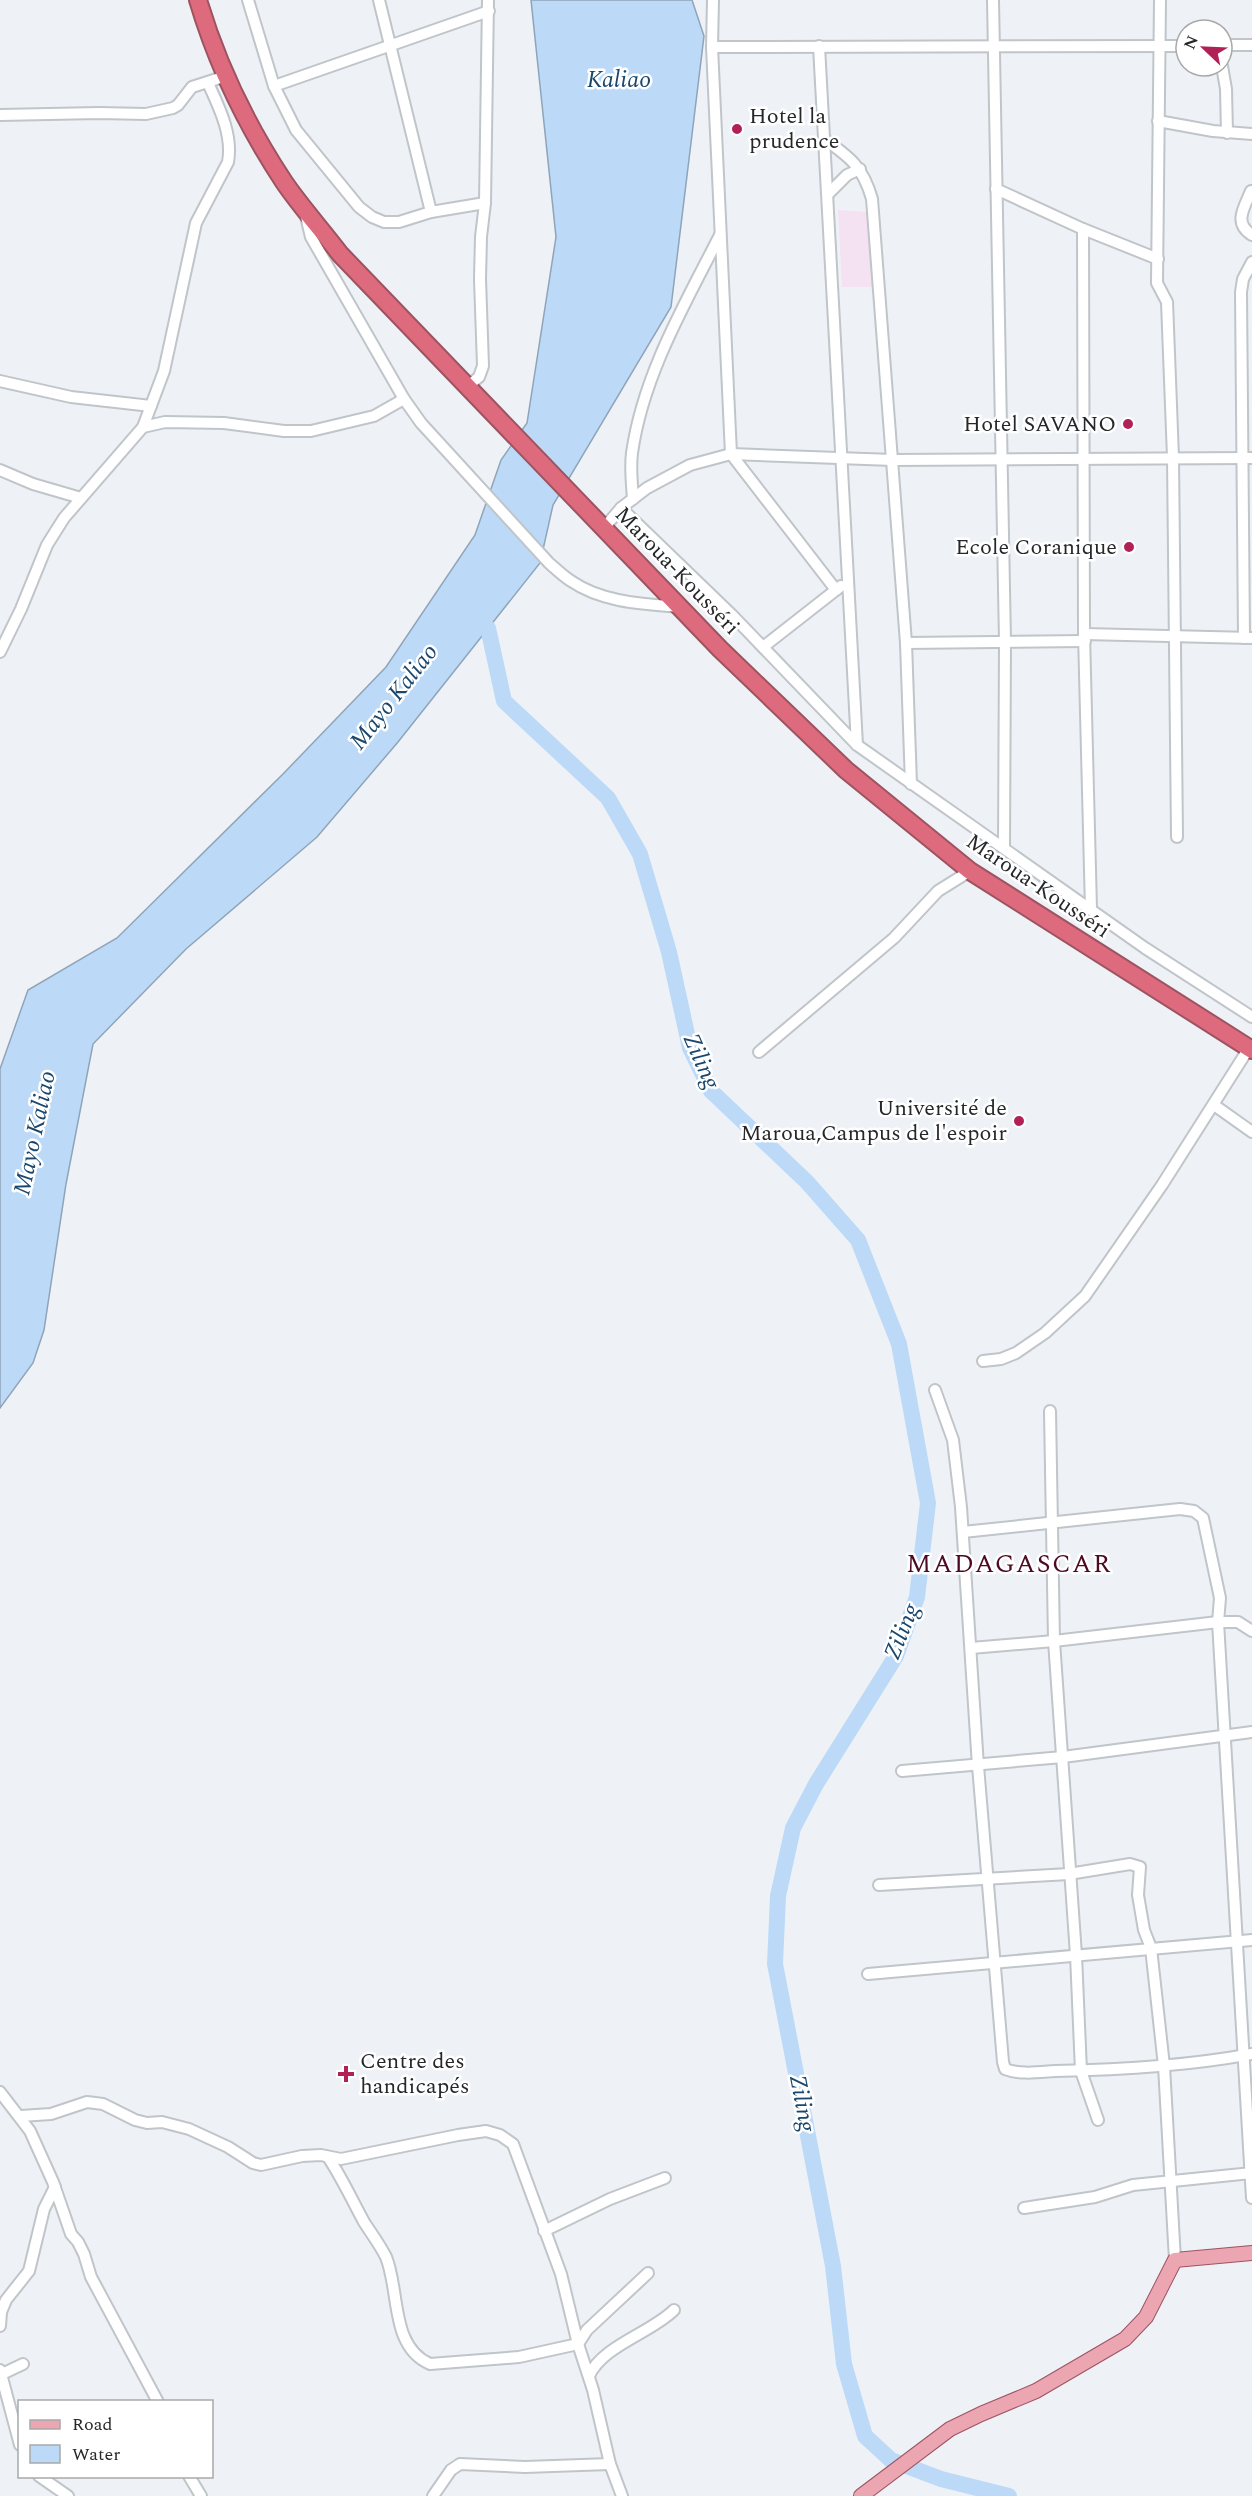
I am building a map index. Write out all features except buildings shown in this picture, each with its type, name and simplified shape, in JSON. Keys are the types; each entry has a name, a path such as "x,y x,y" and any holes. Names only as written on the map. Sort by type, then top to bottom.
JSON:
{"highway":[{"name":"Maroua-Kousséri","path":"198,0 226,76 253,131 285,183 340,254 762,692 846,770 970,871 1250,1049"}],"main road":[{"path":"861,2496 950,2429 1036,2391 1125,2339 1146,2317 1175,2260 1252,2253"}],"street":[{"path":"248,0 274,87 296,130 359,207 372,217 384,222 399,222 431,212 485,203"},
{"path":"379,0 431,212"},
{"path":"713,0 712,47 731,454 836,590"},
{"path":"993,0 992,47 1005,642 1004,847"},
{"path":"1160,0 1157,283 1167,302 1173,457 1177,837"},
{"path":"274,87 488,6 485,203 480,279 483,366 479,377 468,386"},
{"path":"1234,45 1252,45"},
{"path":"819,46 857,745"},
{"path":"712,47 1174,46"},
{"path":"0,115 146,114 173,108 192,87 226,76"},
{"path":"1224,78 1227,133"},
{"path":"0,652 21,609 47,545 64,518 143,427 164,371 196,223 230,154 225,124 208,83"},
{"path":"1158,121 1227,133 1252,134"},
{"path":"824,139 850,157 860,169 872,199 906,643 911,784"},
{"path":"828,194 847,175 860,169"},
{"path":"996,189 1158,260"},
{"path":"1251,191 1241,223 1244,230 1252,235"},
{"path":"305,209 305,219 311,237 404,399 421,423 549,562 572,582 597,594 622,602 682,607"},
{"path":"1083,229 1084,638 1091,909"},
{"path":"633,499 632,454 659,358 721,233"},
{"path":"906,643 1176,636 1248,638 1248,458 1241,292 1243,279 1252,262"},
{"path":"0,381 71,397 150,406"},
{"path":"143,427 165,423 224,423 284,431 311,430 374,416 404,399"},
{"path":"604,528 621,508 647,488 690,465 731,454 893,460 1083,457 1248,458"},
{"path":"0,470 33,484 81,498"},
{"path":"621,508 763,647 857,745 1145,948 1252,1017"},
{"path":"763,647 847,582"},
{"path":"759,1052 894,938 938,891 970,871"},
{"path":"983,1361 1001,1359 1016,1353 1045,1333 1085,1296 1162,1185 1250,1049"},
{"path":"1215,1105 1252,1132"},
{"path":"935,1390 952,1440 963,1532 978,1766 1005,2069 1012,2072 1081,2071 1164,2066 1248,2055"},
{"path":"1050,1411 1054,1641 1076,1955 1081,2071 1098,2120"},
{"path":"963,1532 1180,1509 1194,1511 1203,1518 1220,1598 1218,1622 1224,1734 1248,2055 1252,2198"},
{"path":"971,1648 1218,1622 1238,1622 1252,1629"},
{"path":"902,1771 1063,1757 1252,1732"},
{"path":"879,1885 1069,1874 1117,1868 1130,1864 1140,1867 1138,1894 1144,1930 1150,1948 1164,2066 1175,2260"},
{"path":"868,1974 1252,1940"},
{"path":"0,2092 21,2116 30,2131 55,2187 71,2234 84,2254 96,2287 157,2400"},
{"path":"21,2116 51,2114 87,2102 103,2104 135,2120 147,2123 162,2122 189,2129 228,2147 253,2163 261,2164 302,2156 341,2159 486,2131 500,2135 513,2144 561,2274 610,2464 622,2496"},
{"path":"328,2157 384,2254 390,2269 401,2328 411,2351 420,2360 430,2364 495,2360 578,2344 587,2330 648,2273"},
{"path":"1024,2208 1095,2197 1133,2185 1251,2173"},
{"path":"544,2231 610,2199 665,2178"},
{"path":"0,2326 1,2312 6,2300 29,2271 44,2209 55,2187"},
{"path":"589,2376 593,2367 605,2356 650,2330 674,2310"},
{"path":"0,2375 23,2364"},
{"path":"0,2370 18,2438"},
{"path":"434,2496 451,2470 460,2464 525,2467 610,2464"},
{"path":"42,2478 68,2496"},
{"path":"190,2478 201,2496"}],"shaded area":[{"path":"838,210 867,212 871,222 876,287 842,287"}],"water":[{"name":"Kaliao","path":"531,0 692,0 704,36 671,307 553,505 540,563 398,742 317,837 186,949 93,1044 66,1184 44,1330 33,1363 0,1408 0,1069 28,990 117,938 283,774 386,667 475,535 501,460 527,423 556,237"}],"waterway":[{"name":"Ziling","path":"488,628 504,701 608,798 640,854 669,952 690,1048 711,1091 807,1182 858,1240 899,1344 928,1503 917,1597 896,1656 816,1784 793,1828 778,1896 775,1964 833,2266 844,2364 865,2436 891,2460 941,2479 1009,2496"}],"place":[{"name":"Hotel la prudence","path":"737,129"},
{"name":"Hotel SAVANO","path":"1128,424"},
{"name":"Ecole Coranique","path":"1129,547"},
{"name":"Université de Maroua,Campus de l'espoir","path":"1019,1121"},
{"name":"Centre des handicapés","path":"346,2074"}],"district":[{"name":"MADAGASCAR","path":"1009,1564"}],"water label":[{"name":"Mayo Kaliao","path":"394,697"},
{"name":"Mayo Kaliao","path":"35,1133"}]}
